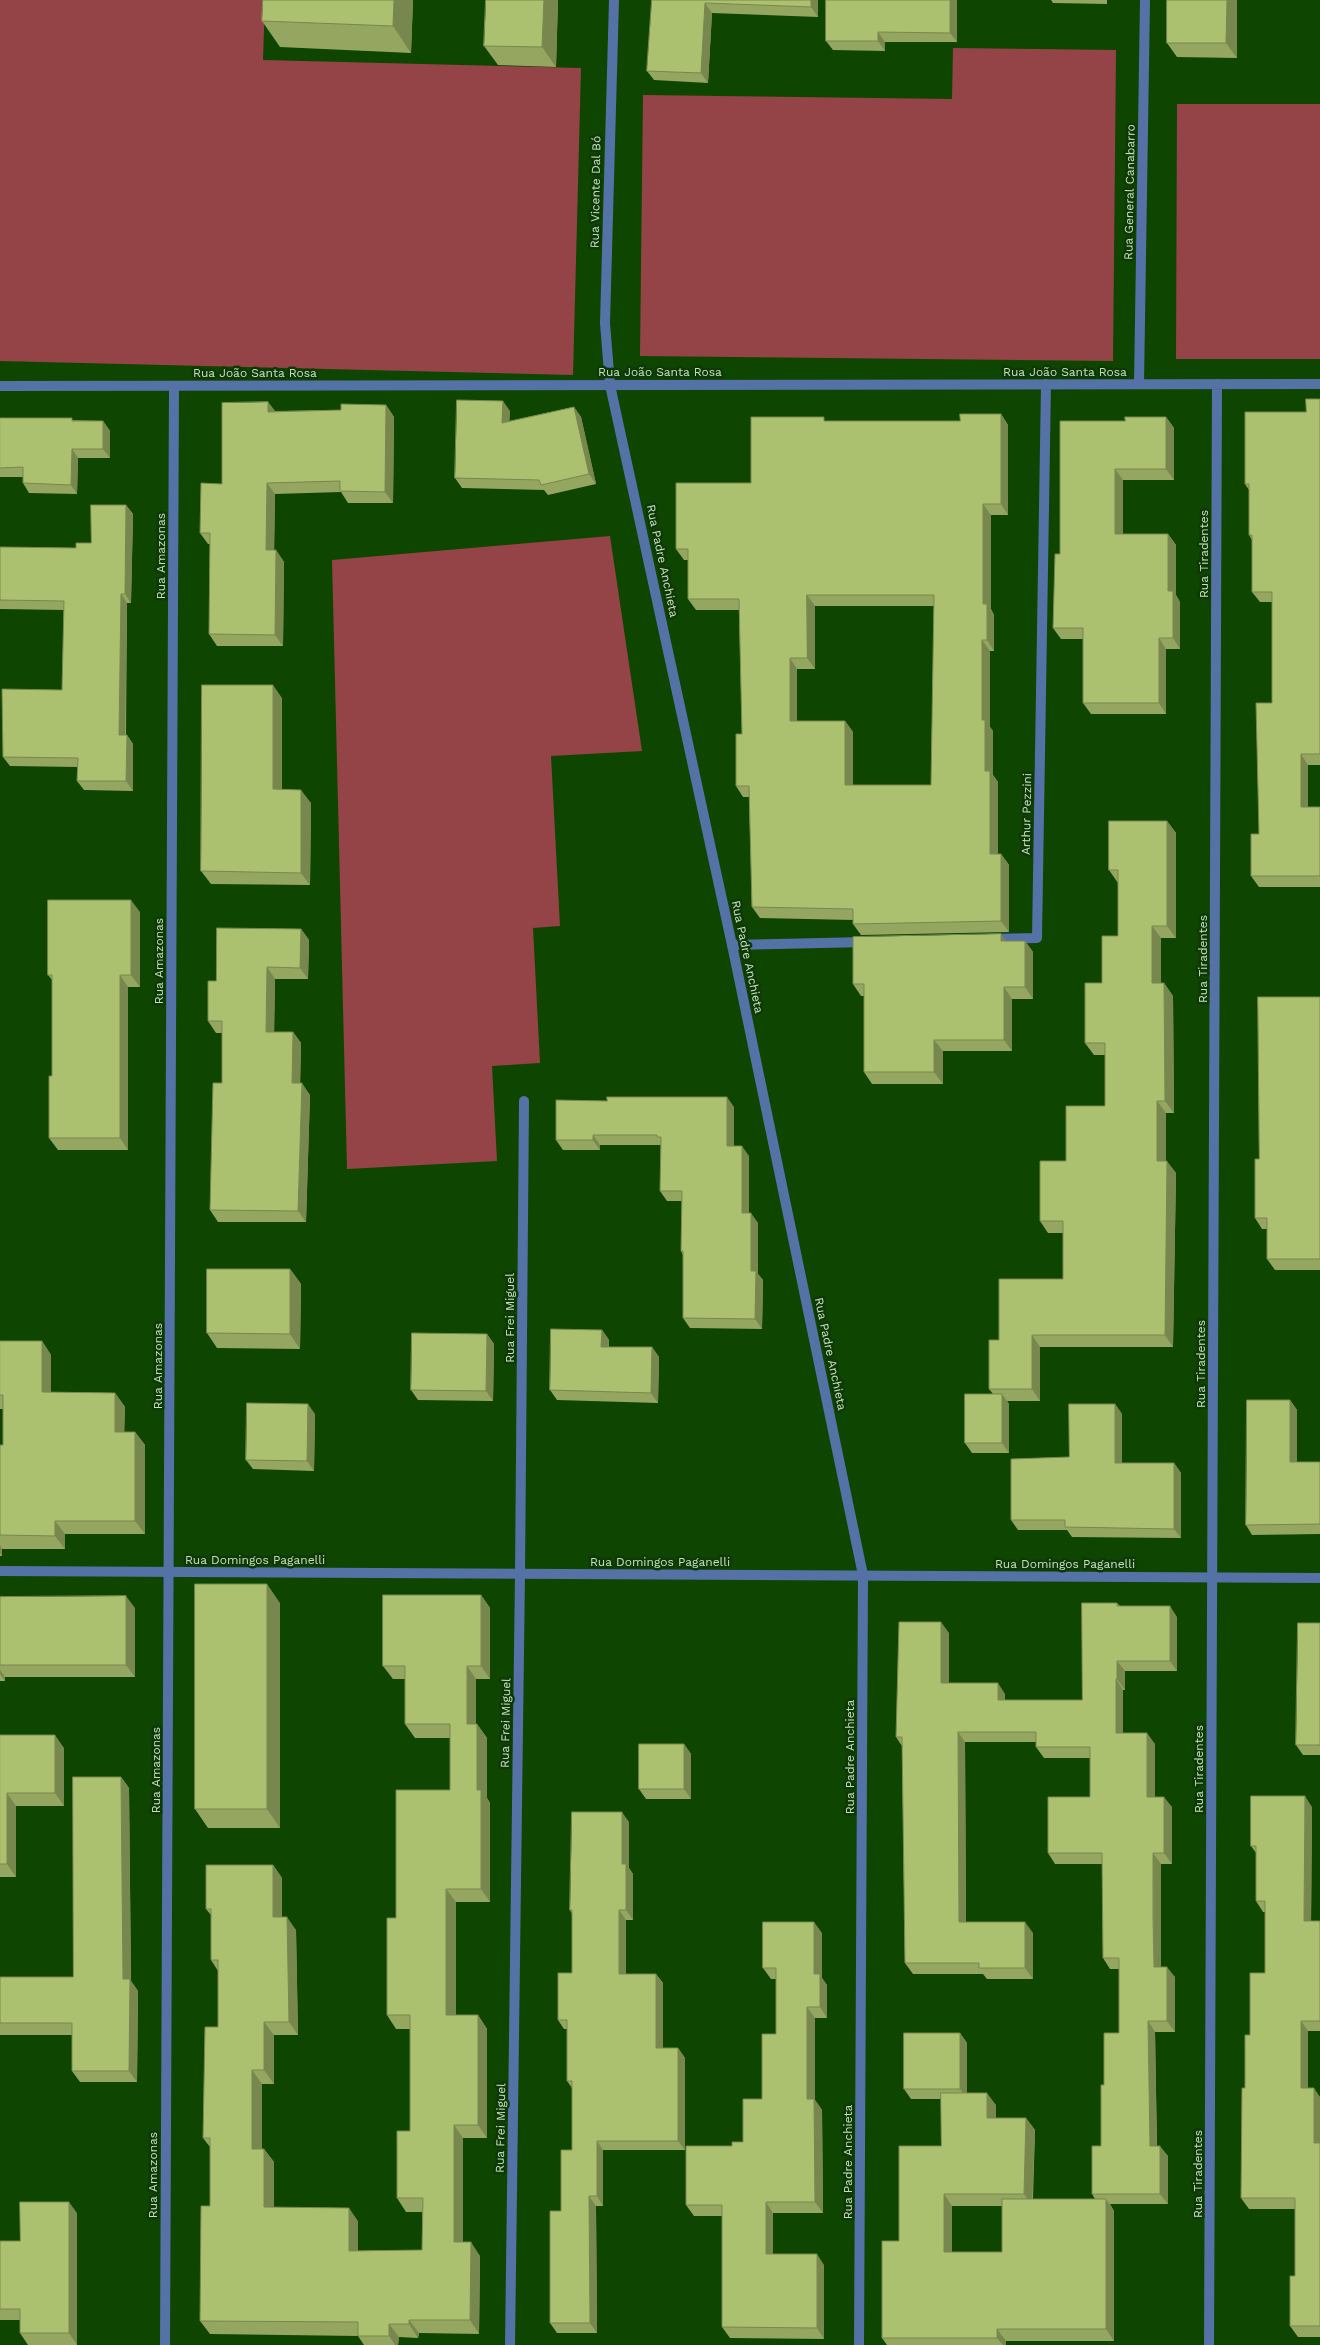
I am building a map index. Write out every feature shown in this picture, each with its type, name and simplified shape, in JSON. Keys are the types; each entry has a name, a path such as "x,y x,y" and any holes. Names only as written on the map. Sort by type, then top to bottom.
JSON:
{"street":[{"name":"Rua Vicente Dal Bó","path":"610,385 605,323 614,0"},
{"name":"Rua General Canabarro","path":"1139,384 1145,0"},
{"name":"Arthur Pezzini","path":"978,939 1037,938 1046,384"},
{"name":"Rua Tiradentes","path":"1209,2345 1217,384"},
{"name":"Rua João Santa Rosa","path":"0,386 1320,384"},
{"name":"Rua Padre Anchieta","path":"610,385 732,945 863,1575 859,2345"},
{"name":"Rua Amazonas","path":"165,2345 174,386"},
{"path":"732,945 880,942"},
{"name":"Rua Frei Miguel","path":"510,2345 524,1101"},
{"name":"Rua Domingos Paganelli","path":"0,1571 1320,1578"}],"shaded area":[{"path":"0,0 265,0 263,60 581,68 573,375 0,361"},
{"path":"953,48 1116,50 1113,361 640,356 643,95 952,99"},
{"path":"1177,104 1320,104 1320,359 1176,359"},
{"path":"610,536 642,751 551,756 560,926 533,928 540,1063 492,1066 497,1161 347,1169 332,560"}],"building":[{"path":"263,0 394,0 393,26 262,21"},
{"path":"486,0 544,0 542,47 484,46"},
{"path":"652,0 811,0 811,7 705,3 701,73 647,71"},
{"path":"826,0 950,0 950,33 878,32 878,41 826,41"},
{"path":"1167,0 1227,0 1226,43 1167,43"},
{"path":"1306,399 1320,399 1320,754 1301,754 1301,807 1320,807 1320,876 1251,876 1251,834 1259,834 1256,703 1272,703 1272,592 1252,592 1252,535 1249,535 1249,484 1245,484 1245,412 1306,412"},
{"path":"457,400 503,401 502,423 574,407 589,474 541,485 539,480 455,478"},
{"path":"268,402 268,412 341,410 341,404 386,405 385,492 340,491 340,481 267,483 266,550 276,550 275,635 209,634 210,533 200,533 201,483 222,484 222,403"},
{"path":"960,414 1001,414 1001,504 983,504 983,604 987,604 987,640 982,640 982,720 985,720 985,771 990,771 990,854 1001,854 1001,921 853,924 853,909 752,907 749,786 736,786 736,734 742,734 739,599 688,599 688,549 676,549 676,483 751,483 751,417 824,417 824,421 960,421","holes":["807,595 934,595 931,785 845,785 845,721 790,721 790,658 807,658"]},
{"path":"1125,417 1166,417 1166,469 1115,469 1115,534 1168,534 1168,591 1173,591 1173,638 1159,638 1159,703 1083,703 1083,628 1053,628 1055,554 1060,554 1060,421 1125,421"},
{"path":"0,418 72,418 72,421 103,421 103,449 72,449 71,485 23,483 23,467 0,468"},
{"path":"91,505 126,505 125,594 121,594 119,735 127,735 126,781 77,781 78,758 3,757 2,689 62,690 64,601 0,600 0,547 76,548 76,543 91,543"},
{"path":"202,685 273,685 273,789 301,790 301,873 201,871"},
{"path":"1109,821 1167,821 1167,926 1152,926 1152,983 1164,983 1165,1101 1157,1101 1157,1161 1167,1161 1165,1335 1032,1335 1032,1389 989,1389 989,1340 999,1340 999,1279 1063,1279 1063,1221 1040,1221 1040,1161 1066,1161 1066,1106 1105,1106 1105,1043 1085,1043 1085,983 1102,983 1102,936 1118,936 1118,870 1109,870"},
{"path":"48,900 131,900 131,975 120,975 120,1138 49,1138 49,1076 52,1076 52,975 48,975"},
{"path":"217,928 301,929 300,968 267,967 266,1032 293,1032 292,1083 302,1083 298,1211 210,1210 213,1083 222,1083 222,1021 208,1021 208,981 216,981"},
{"path":"1001,934 1001,941 1025,941 1025,987 1004,987 1004,1040 934,1040 934,1072 864,1072 864,984 853,984 853,937"},
{"path":"1258,997 1320,997 1320,1259 1267,1259 1267,1218 1255,1218 1255,1159 1259,1159"},
{"path":"607,1097 727,1097 727,1146 742,1146 742,1213 751,1213 751,1271 756,1271 755,1319 683,1318 682,1191 660,1191 661,1137 657,1137 657,1135 593,1135 593,1140 556,1140 556,1100 607,1101"},
{"path":"207,1269 290,1269 290,1334 207,1333"},
{"path":"551,1329 602,1330 601,1347 652,1347 651,1393 550,1390"},
{"path":"412,1333 487,1334 486,1391 411,1390"},
{"path":"0,1341 42,1341 42,1392 115,1393 115,1432 135,1432 135,1521 55,1521 55,1536 0,1535 0,1445 3,1445 3,1395 0,1395"},
{"path":"965,1394 1002,1394 1002,1443 965,1443"},
{"path":"1247,1400 1290,1400 1290,1462 1320,1462 1320,1524 1246,1525"},
{"path":"247,1403 308,1404 307,1461 246,1460"},
{"path":"1069,1404 1115,1404 1115,1463 1174,1463 1174,1529 1065,1527 1065,1520 1011,1520 1011,1459 1069,1457"},
{"path":"195,1584 267,1584 267,1809 195,1809"},
{"path":"383,1595 481,1595 481,1666 467,1666 467,1724 477,1724 477,1790 481,1790 481,1889 446,1889 446,2015 478,2015 478,2125 454,2125 454,2242 471,2242 470,2320 409,2320 409,2324 389,2324 389,2336 358,2336 358,2322 200,2321 201,2206 210,2206 210,2138 203,2138 205,2027 218,2027 218,1960 211,1960 211,1909 206,1909 206,1865 273,1865 273,1917 287,1917 289,2022 264,2022 264,2070 252,2070 252,2149 264,2149 264,2207 349,2208 349,2251 422,2250 423,2198 397,2198 397,2131 410,2131 410,2015 387,2015 387,1918 396,1918 396,1790 450,1790 450,1724 405,1724 405,1666 383,1666"},
{"path":"126,1596 126,1665 0,1665 0,1597"},
{"path":"1082,1603 1117,1603 1117,1606 1170,1606 1170,1661 1117,1661 1116,1679 1116,1733 1147,1733 1147,1797 1164,1797 1164,1853 1153,1853 1153,1917 1154,1967 1167,1967 1167,2021 1148,2021 1150,2146 1160,2146 1160,2194 1092,2194 1092,2146 1101,2146 1101,2085 1104,2085 1104,2033 1119,2033 1119,1958 1103,1958 1102,1853 1048,1853 1048,1797 1090,1797 1090,1747 1036,1747 1036,1732 958,1732 959,1922 1025,1922 1025,1968 979,1968 979,1963 905,1963 902,1737 896,1737 899,1622 941,1622 941,1683 998,1683 998,1700 1082,1700"},
{"path":"1298,1623 1320,1623 1320,1745 1296,1745"},
{"path":"0,1735 55,1735 55,1793 7,1793 7,1864 0,1864"},
{"path":"639,1744 684,1744 684,1789 639,1789"},
{"path":"73,1777 121,1777 123,1979 130,1979 129,2071 72,2071 72,2023 0,2023 0,1977 73,1977"},
{"path":"1251,1796 1305,1796 1304,1921 1320,1921 1320,2021 1301,2021 1301,2088 1314,2088 1314,2143 1320,2143 1320,2326 1290,2326 1290,2276 1295,2276 1295,2198 1241,2198 1242,2088 1245,2088 1245,2035 1250,2035 1250,1973 1265,1973 1265,1901 1256,1901 1256,1846 1251,1846"},
{"path":"572,1812 622,1812 622,1864 626,1864 626,1910 619,1910 619,1974 656,1974 656,2048 678,2048 678,2141 597,2141 597,2196 589,2196 590,2323 550,2323 550,2211 561,2211 561,2150 572,2150 572,2081 567,2081 567,2020 558,2020 558,1973 572,1973 572,1910 570,1910"},
{"path":"763,1922 814,1922 814,1974 820,1974 820,2007 807,2007 807,2099 814,2099 815,2202 766,2202 766,2254 817,2254 817,2328 722,2327 722,2205 686,2205 686,2146 732,2146 732,2142 743,2142 743,2099 762,2099 762,2034 776,2034 776,1968 763,1968"},
{"path":"904,2033 960,2033 960,2089 904,2089"},
{"path":"941,2093 987,2093 987,2118 1026,2118 1024,2194 944,2194 944,2252 1002,2252 1002,2199 1106,2199 1106,2329 997,2329 997,2338 882,2338 882,2241 899,2241 899,2146 941,2146"},
{"path":"20,2202 69,2202 69,2333 20,2333 20,2309 0,2309 0,2241 20,2241"}]}
